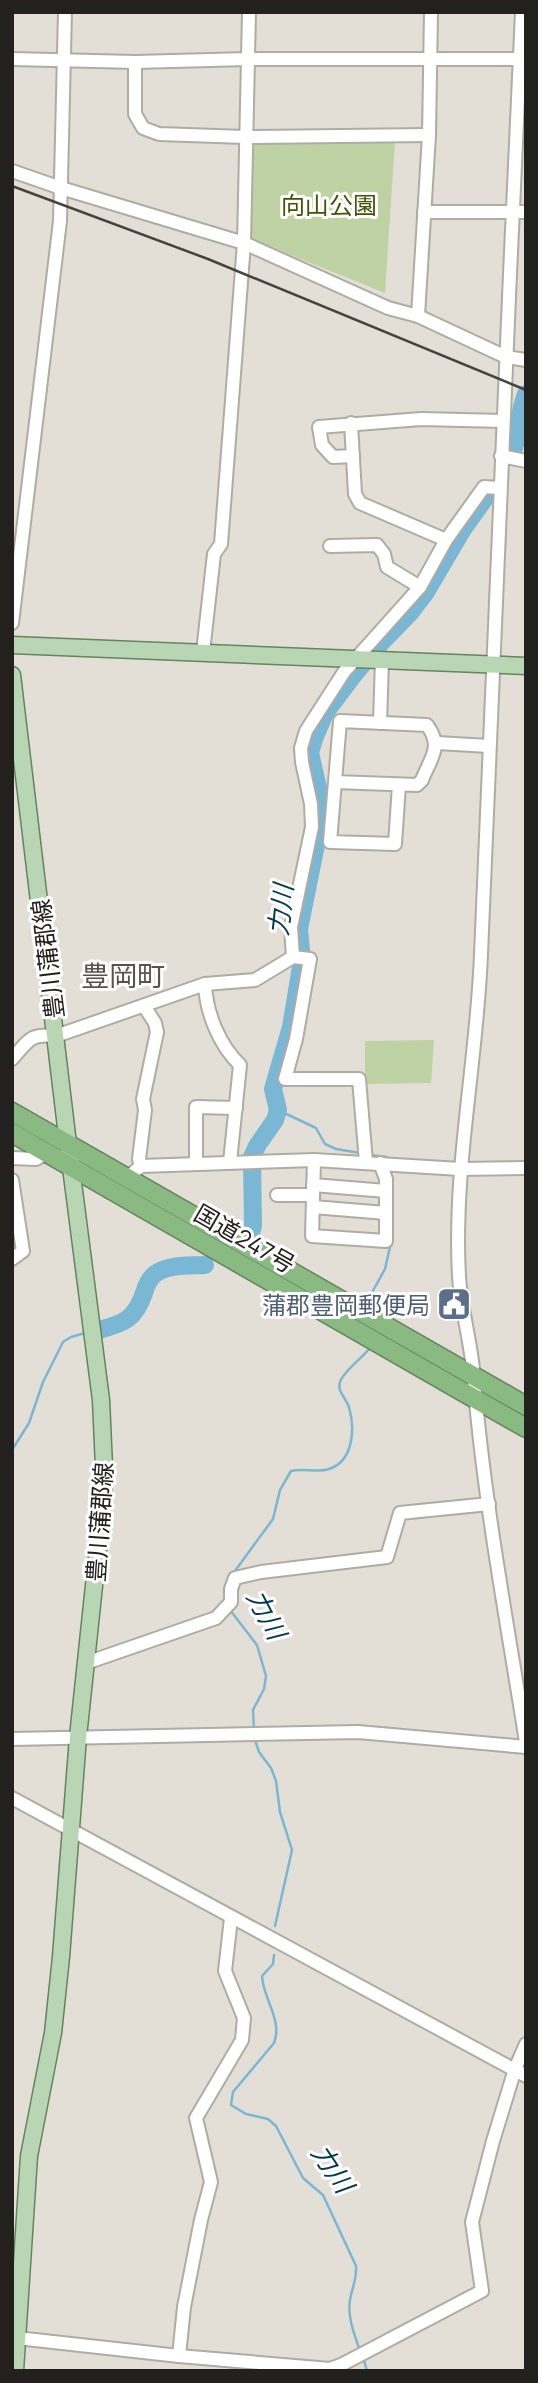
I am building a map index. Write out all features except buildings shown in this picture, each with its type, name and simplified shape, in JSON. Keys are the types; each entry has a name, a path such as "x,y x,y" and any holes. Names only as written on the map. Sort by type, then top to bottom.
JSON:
{"highway":[{"name":"国道247号","path":"12,1112 68,1144 134,1171 526,1406"},
{"name":"国道247号","path":"12,1133 526,1428"}],"main road":[{"path":"12,645 526,666"},
{"name":"豊川蒲郡線","path":"12,674 101,1401 104,1467 53,2033 29,2156 15,2371"}],"street":[{"path":"12,623 60,221 65,12"},
{"path":"203,652 214,554 221,544 244,243 249,12"},
{"path":"418,316 429,135 431,12"},
{"path":"12,1739 358,1732 526,1745 489,1504 459,1278 460,1169 480,969 502,421 519,212 522,12"},
{"path":"12,59 135,62 248,59 523,59"},
{"path":"135,62 135,114 143,128 159,134 245,137 429,135"},
{"path":"12,171 244,243 388,308 418,316 506,357 526,360"},
{"path":"424,212 519,212"},
{"path":"353,456 333,457 322,445 319,427 421,419 502,421"},
{"path":"351,423 355,494 360,503 446,540"},
{"path":"501,456 526,461"},
{"path":"299,958 291,927 312,827 311,804 302,762 306,731 316,713 368,659 484,487 499,488"},
{"path":"330,546 377,545 384,554 387,567 419,587"},
{"path":"368,659 380,723"},
{"path":"335,782 417,785 422,780 437,743 427,724 340,721 330,842 395,844 399,785"},
{"path":"437,743 489,746"},
{"path":"12,1059 28,1041 39,1034 56,1036 205,984 255,980 299,958 310,959 296,1039 285,1079 359,1079 376,1160 386,1179 386,1241 313,1236 314,1160"},
{"path":"205,984 205,1000 210,1007 211,1022 240,1065 230,1162"},
{"path":"144,1006 155,1023 157,1032 143,1099 145,1110 139,1159 134,1171 196,1163 314,1160 376,1160 460,1169 526,1168"},
{"path":"196,1163 196,1107 236,1108"},
{"path":"12,1158 36,1159 47,1153"},
{"path":"12,1180 23,1251 12,1259"},
{"path":"277,1195 313,1196 386,1191"},
{"path":"313,1196 386,1213"},
{"path":"86,1663 216,1618 227,1606 235,1578 261,1572 387,1557 400,1513 489,1504"},
{"path":"12,1798 520,2072"},
{"path":"179,2356 184,2307 211,2182 196,2118 242,2040 244,2018 225,1971 231,1918"},
{"path":"17,2338 330,2369 482,2291 472,2222 493,2141 520,2072 526,2044"}],"green space":[{"name":"向山公園","path":"395,141 385,293 251,239 252,144"},
{"path":"434,1040 431,1083 365,1084 365,1041"}],"waterway":[{"name":"力川","path":"514,448 526,394"},
{"name":"力川","path":"250,1237 253,1226 252,1157 275,1120 278,1110 273,1089 291,1027 302,961 299,929 320,825 319,792 310,753 314,739 325,713 352,677 426,592 463,529 486,497"},
{"name":"力川","path":"278,1110 316,1128 325,1144 336,1149 360,1153"},
{"name":"力川","path":"370,1155 387,1157 388,1162"},
{"name":"力川","path":"368,1303 385,1269 392,1238"},
{"path":"99,1330 128,1319 137,1309 148,1282 155,1274 173,1267 205,1265"},
{"path":"12,1450 29,1423 43,1382 63,1342 85,1333"},
{"name":"力川","path":"232,1575 273,1519 280,1490 291,1471 329,1469 344,1459 351,1443 352,1424 340,1382 344,1374 369,1349"},
{"name":"力川","path":"230,1610 257,1645 266,1676 264,1689 253,1710 254,1730"},
{"name":"力川","path":"255,1740 276,1781 280,1812 292,1850 275,1926"},
{"name":"力川","path":"274,1955 273,1964 262,1976 276,2026 274,2043 233,2092 231,2105 246,2114 268,2119 276,2126 303,2178 323,2195 356,2266 350,2313 360,2351"},
{"name":"力川","path":"363,2357 367,2371"}],"railway":[{"path":"12,186 208,259 526,390"}],"place":[{"name":"蒲郡豊岡郵便局","path":"454,1304"}],"district":[{"name":"豊岡町","path":"123,975"}]}
